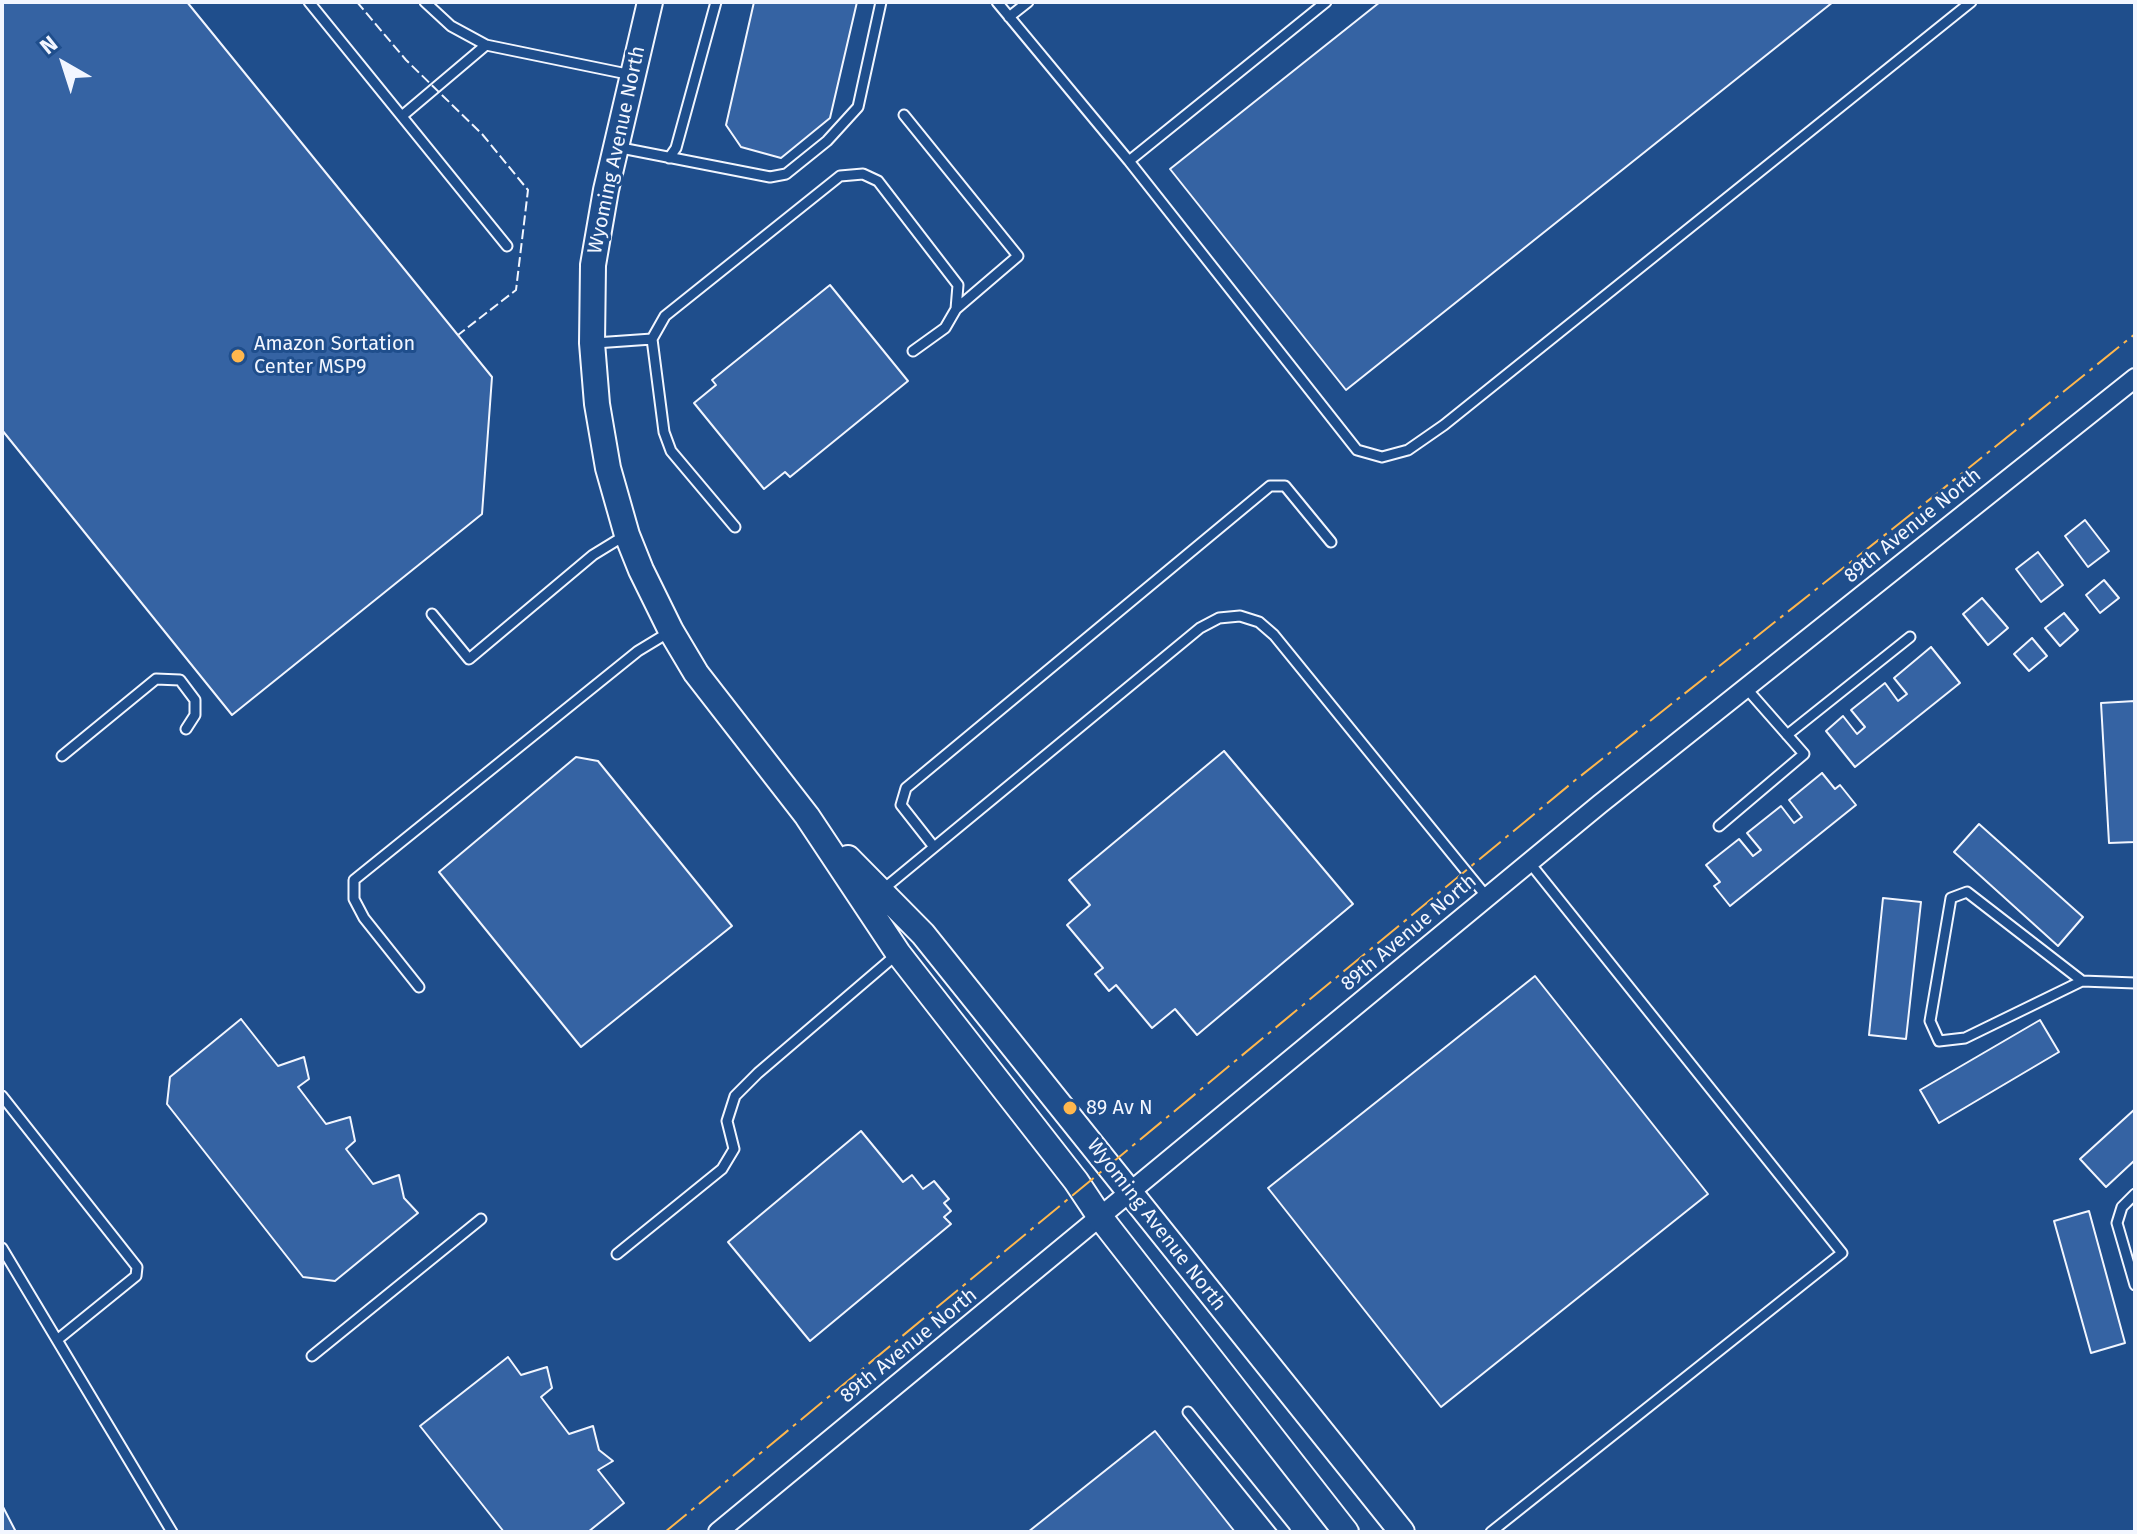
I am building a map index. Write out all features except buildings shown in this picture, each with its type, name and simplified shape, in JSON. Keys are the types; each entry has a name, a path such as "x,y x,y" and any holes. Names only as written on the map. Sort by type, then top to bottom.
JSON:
{"street":[{"name":"Wyoming Avenue North","path":"650,2 606,190 593,265 592,343 597,404 608,468 627,535 641,570 696,673 807,816 898,953 1346,1532"},
{"name":"89th Avenue North","path":"718,1532 1529,862 2135,378"},
{"name":"Wyoming Avenue North","path":"807,816 923,934 1402,1532"}],"lane":[{"path":"309,2 507,246"},
{"path":"425,2 451,26 486,45 632,75"},
{"path":"669,158 676,148 716,2"},
{"path":"616,147 770,177 786,174 827,141 858,107 881,2"},
{"path":"997,2 1129,161 1357,450 1382,457 1408,450 1444,425 1971,2"},
{"path":"1009,17 1028,2"},
{"path":"1129,161 1326,2"},
{"path":"402,116 486,45"},
{"path":"904,115 1018,256 956,309 945,328 913,351"},
{"path":"735,527 671,451 664,432 652,339 665,316 840,176 863,174 878,181 958,285 956,309"},
{"path":"592,343 652,339"},
{"path":"934,847 901,805 906,788 1270,486 1285,486 1331,542"},
{"path":"432,614 469,659 593,555 627,535"},
{"path":"881,891 1200,628 1219,618 1240,616 1259,622 1274,635 1487,897"},
{"path":"419,987 364,918 354,899 354,880 638,651 671,631"},
{"path":"1787,735 1910,637"},
{"path":"62,756 156,679 180,680 195,700 195,715 186,729"},
{"path":"1719,826 1804,754 1746,688"},
{"path":"1491,1532 1842,1253 1529,862"},
{"path":"2082,981 1967,892 1951,898 1930,1021 1939,1041 1965,1038 2082,981 2135,983"},
{"path":"617,1254 722,1169 734,1149 727,1121 735,1096 898,953"},
{"path":"2,1096 137,1267 136,1276 57,1340"},
{"path":"2135,1194 2122,1207 2117,1223 2135,1285"},
{"path":"312,1356 481,1219"},
{"path":"2,1248 172,1532"},
{"path":"1188,1412 1285,1532"}],"fence":[{"path":"357,2 406,60 482,134 528,190 516,290 458,335"}],"power":[{"path":"665,1532 1573,782 2135,334"}],"place":[{"name":"Amazon Sortation Center MSP9","path":"238,356"},
{"name":"89 Av N","path":"1070,1108"}]}
